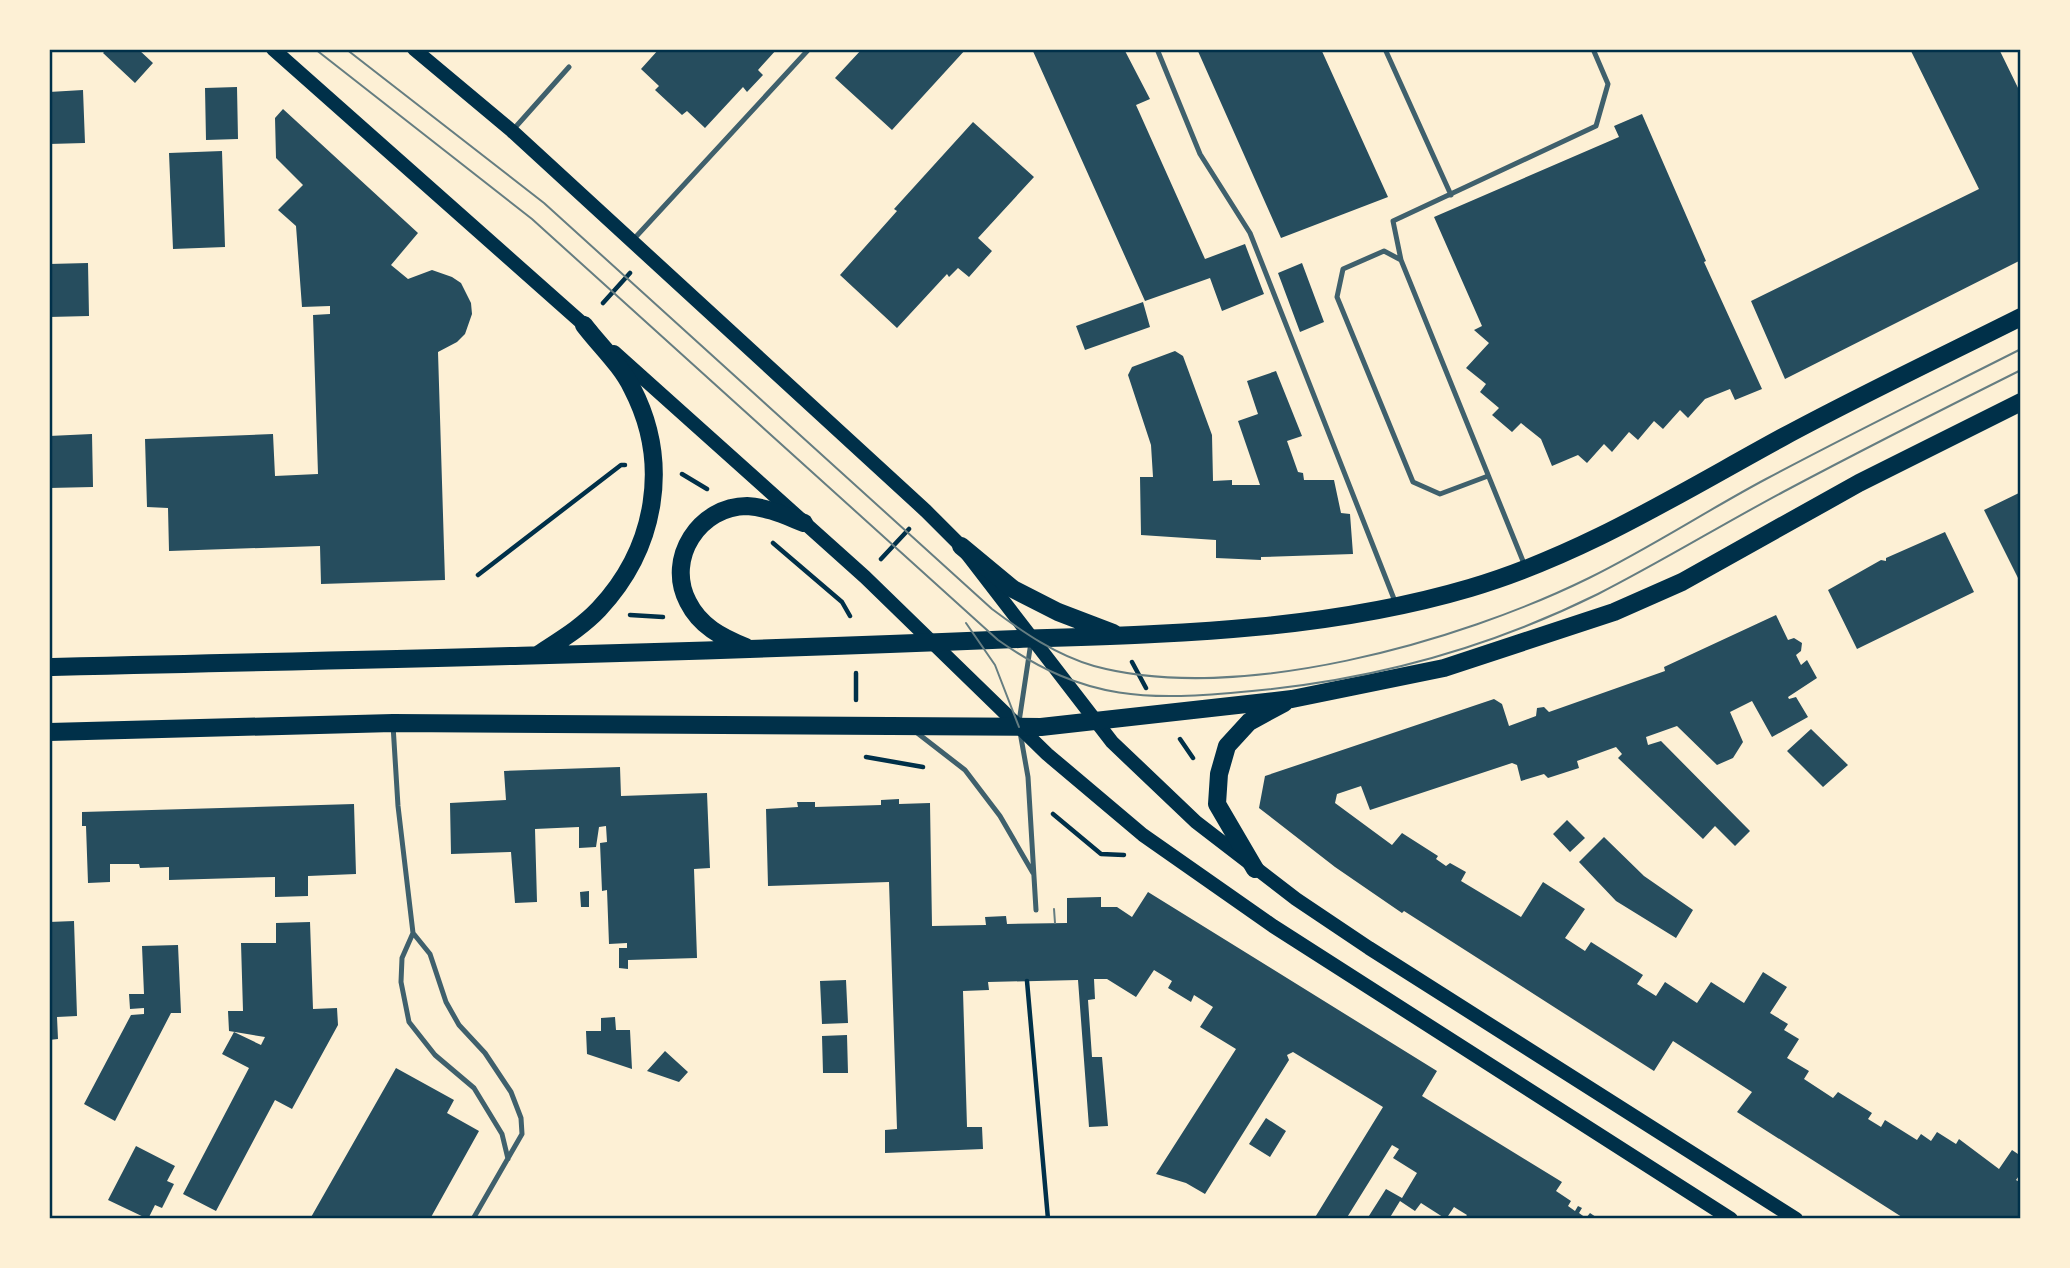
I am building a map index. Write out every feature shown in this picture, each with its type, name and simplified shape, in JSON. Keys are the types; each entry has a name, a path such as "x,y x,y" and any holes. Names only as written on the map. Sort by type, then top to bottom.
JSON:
{"main road":[{"path":"273,49 804,523 936,643 1019,727 1110,808 1186,867 1731,1219"},
{"path":"414,49 512,131 961,546 1013,589 1059,612 1120,636"},
{"path":"49,667 936,643 1120,636 1318,622 1397,607 1527,569 1608,534 1786,435 2021,317"},
{"path":"539,654 579,627 620,584 642,545 651,512 656,468 649,426 631,385 584,325"},
{"path":"49,732 393,723 1019,727 1094,722 1292,699 1444,668 1614,612 1682,582 1858,483 2021,401"},
{"path":"752,649 719,636 700,620 686,600 681,576 684,553 694,532 712,514 732,508 749,506 777,512 804,523"},
{"path":"961,546 1094,722 1174,802 1255,869 1369,948 1796,1219"},
{"path":"1255,869 1217,804 1219,774 1227,746 1249,722 1292,699"}],"lane":[{"path":"632,241 809,49"},
{"path":"1157,49 1200,155 1251,233 1397,607"},
{"path":"1385,49 1451,195"},
{"path":"1527,569 1402,260 1393,221 1596,126 1608,84 1593,49"},
{"path":"512,131 569,67"},
{"path":"1402,260 1384,251 1343,269 1336,297 1413,482 1440,494 1488,476"},
{"path":"1032,639 1019,727 1027,766 1036,909"},
{"path":"393,723 398,806 414,933 430,954 446,1002 459,1025 485,1053 511,1092 521,1118 522,1134 473,1219"},
{"path":"911,728 965,770 1000,816 1034,875"},
{"path":"414,933 402,958 401,982 409,1022 435,1055 474,1088 502,1135 508,1159"}],"path":[{"path":"584,325 647,255"},
{"path":"478,575 621,465 656,468"},
{"path":"842,602 852,621"},
{"path":"1027,981 1048,1219"}],"building":[{"path":"107,49 138,49 153,63 135,83 103,53"},
{"path":"659,49 777,49 758,70 763,75 747,92 743,87 705,128 687,111 682,115 655,90 659,86 641,69"},
{"path":"862,49 966,49 892,130 835,78"},
{"path":"1032,49 1124,49 1150,99 1136,105 1205,259 1245,244 1264,294 1222,311 1210,278 1145,301"},
{"path":"1197,49 1321,49 1388,197 1281,238"},
{"path":"1910,49 1999,49 2021,94 2021,260 1785,379 1751,301 1979,189"},
{"path":"237,87 238,139 206,140 205,88"},
{"path":"83,90 85,143 49,144 49,92"},
{"path":"283,109 418,233 391,265 408,279 432,270 452,277 461,283 471,303 472,314 465,334 457,342 438,352 445,580 321,584 320,546 169,551 168,508 147,507 145,439 273,434 275,476 318,474 313,315 330,314 330,306 302,307 296,226 278,210 303,185 276,158 275,118"},
{"path":"1642,114 1706,261 1704,262 1762,389 1735,400 1730,389 1705,399 1688,418 1680,410 1663,429 1654,421 1638,440 1629,432 1612,452 1604,444 1587,463 1578,455 1552,466 1541,439 1521,423 1512,432 1492,415 1499,408 1480,392 1486,384 1466,368 1489,343 1474,330 1482,326 1434,217 1619,137 1614,126"},
{"path":"973,122 1034,177 978,238 992,251 969,277 958,268 949,277 947,274 897,328 840,275 897,211 894,209"},
{"path":"222,151 225,247 173,249 169,153"},
{"path":"88,263 89,316 49,317 49,264"},
{"path":"1302,263 1324,322 1300,332 1278,273"},
{"path":"1143,302 1150,327 1085,350 1076,326"},
{"path":"1175,351 1183,356 1212,435 1213,481 1232,480 1232,485 1260,485 1238,421 1258,414 1247,381 1276,371 1302,436 1287,441 1298,472 1303,473 1304,480 1334,480 1341,513 1350,514 1353,554 1261,557 1261,560 1216,558 1216,540 1141,535 1140,477 1153,477 1151,445 1128,375 1132,367"},
{"path":"92,434 93,487 49,488 49,436"},
{"path":"2021,492 2021,584 1984,510"},
{"path":"1945,532 1974,592 1857,649 1828,590 1881,560 1886,561 1886,558"},
{"path":"1776,615 1788,640 1794,638 1802,643 1801,651 1796,655 1801,665 1807,660 1817,678 1788,697 1796,697 1808,717 1772,737 1752,701 1730,712 1743,742 1733,758 1717,765 1677,726 1646,737 1648,745 1661,741 1750,831 1735,846 1715,826 1703,839 1618,758 1622,754 1616,747 1577,761 1579,768 1548,778 1544,774 1521,781 1517,765 1512,763 1370,810 1361,786 1337,794 1335,803 1392,845 1402,833 1438,856 1436,859 1446,866 1450,863 1466,872 1461,881 1521,917 1543,882 1585,909 1565,938 1585,951 1591,942 1643,975 1637,984 1656,996 1665,982 1697,1003 1711,982 1744,1003 1763,972 1787,987 1770,1013 1788,1024 1784,1030 1799,1039 1787,1058 1809,1071 1804,1079 1833,1098 1838,1092 1872,1113 1868,1119 1881,1127 1885,1120 1917,1140 1921,1134 1931,1141 1937,1132 1956,1144 1959,1139 1999,1169 2012,1150 2021,1156 2021,1173 2016,1180 2021,1183 2021,1219 1905,1219 1737,1112 1752,1092 1673,1041 1654,1071 1404,911 1402,913 1335,867 1259,808 1265,776 1494,699 1502,704 1509,726 1536,716 1537,708 1544,707 1549,712 1665,671 1664,667"},
{"path":"1811,729 1848,765 1823,787 1787,751"},
{"path":"620,767 621,796 707,793 710,868 694,869 697,958 628,960 628,969 619,968 619,948 627,948 627,943 609,944 607,890 602,891 600,843 607,842 606,826 599,827 596,847 579,848 579,827 535,829 537,902 515,903 511,852 451,854 450,803 506,800 504,771"},
{"path":"899,799 899,804 930,803 932,926 986,925 985,917 1006,916 1007,924 1067,923 1067,898 1101,897 1101,907 1117,907 1132,917 1148,892 1437,1071 1422,1096 1562,1182 1556,1191 1571,1201 1568,1206 1575,1211 1578,1206 1582,1208 1579,1213 1586,1218 1590,1213 1599,1219 1464,1219 1467,1215 1454,1207 1446,1219 1421,1203 1415,1211 1400,1201 1389,1219 1367,1219 1386,1189 1402,1198 1417,1173 1393,1158 1399,1149 1392,1145 1346,1219 1314,1219 1383,1107 1293,1052 1287,1055 1289,1060 1205,1194 1186,1183 1156,1174 1236,1049 1200,1027 1213,1007 1194,995 1191,1002 1168,988 1172,981 1154,970 1136,997 1107,979 1094,979 1095,999 1088,1000 1092,1057 1102,1057 1108,1126 1089,1127 1078,980 988,982 989,990 963,991 967,1127 982,1127 983,1149 885,1153 885,1130 897,1129 889,882 768,886 766,809 798,807 797,802 815,802 815,807 881,805 881,800"},
{"path":"354,804 356,874 308,876 308,896 275,897 275,877 169,880 169,867 140,868 139,864 110,864 110,882 88,883 86,826 82,826 82,812"},
{"path":"1567,820 1585,838 1570,852 1553,834"},
{"path":"1604,837 1644,876 1693,910 1676,938 1616,901 1579,862"},
{"path":"589,891 589,907 581,907 580,892"},
{"path":"74,921 77,1016 57,1017 58,1039 49,1040 49,922"},
{"path":"310,922 313,1009 337,1008 338,1025 292,1109 275,1100 216,1211 183,1194 249,1068 222,1054 234,1032 261,1045 265,1037 229,1031 228,1011 243,1011 241,943 276,943 276,923"},
{"path":"178,945 181,1013 171,1013 115,1121 84,1104 131,1015 144,1014 144,1008 130,1009 129,994 144,994 142,946"},
{"path":"846,980 848,1023 822,1024 820,981"},
{"path":"615,1017 616,1030 630,1030 632,1069 587,1054 586,1031 601,1031 601,1018"},
{"path":"847,1035 848,1073 823,1073 822,1036"},
{"path":"665,1051 688,1072 679,1082 647,1071"},
{"path":"396,1068 454,1100 447,1113 479,1131 430,1219 310,1219"},
{"path":"1266,1118 1286,1131 1270,1157 1249,1144"},
{"path":"136,1146 175,1166 167,1181 174,1184 162,1208 155,1205 148,1219 108,1200"}],"tram line":[{"path":"315,49 532,219 998,640 1060,676 1119,692 1181,696 1297,686 1385,670 1472,646 1598,594 1783,492 2021,370"},
{"path":"346,49 544,203 992,609 1041,642 1094,666 1151,676 1214,678 1280,672 1347,661 1477,624 1589,578 1766,479 2021,349"},
{"path":"966,623 995,665 1019,727"},
{"path":"1054,909 1055,923"}]}
